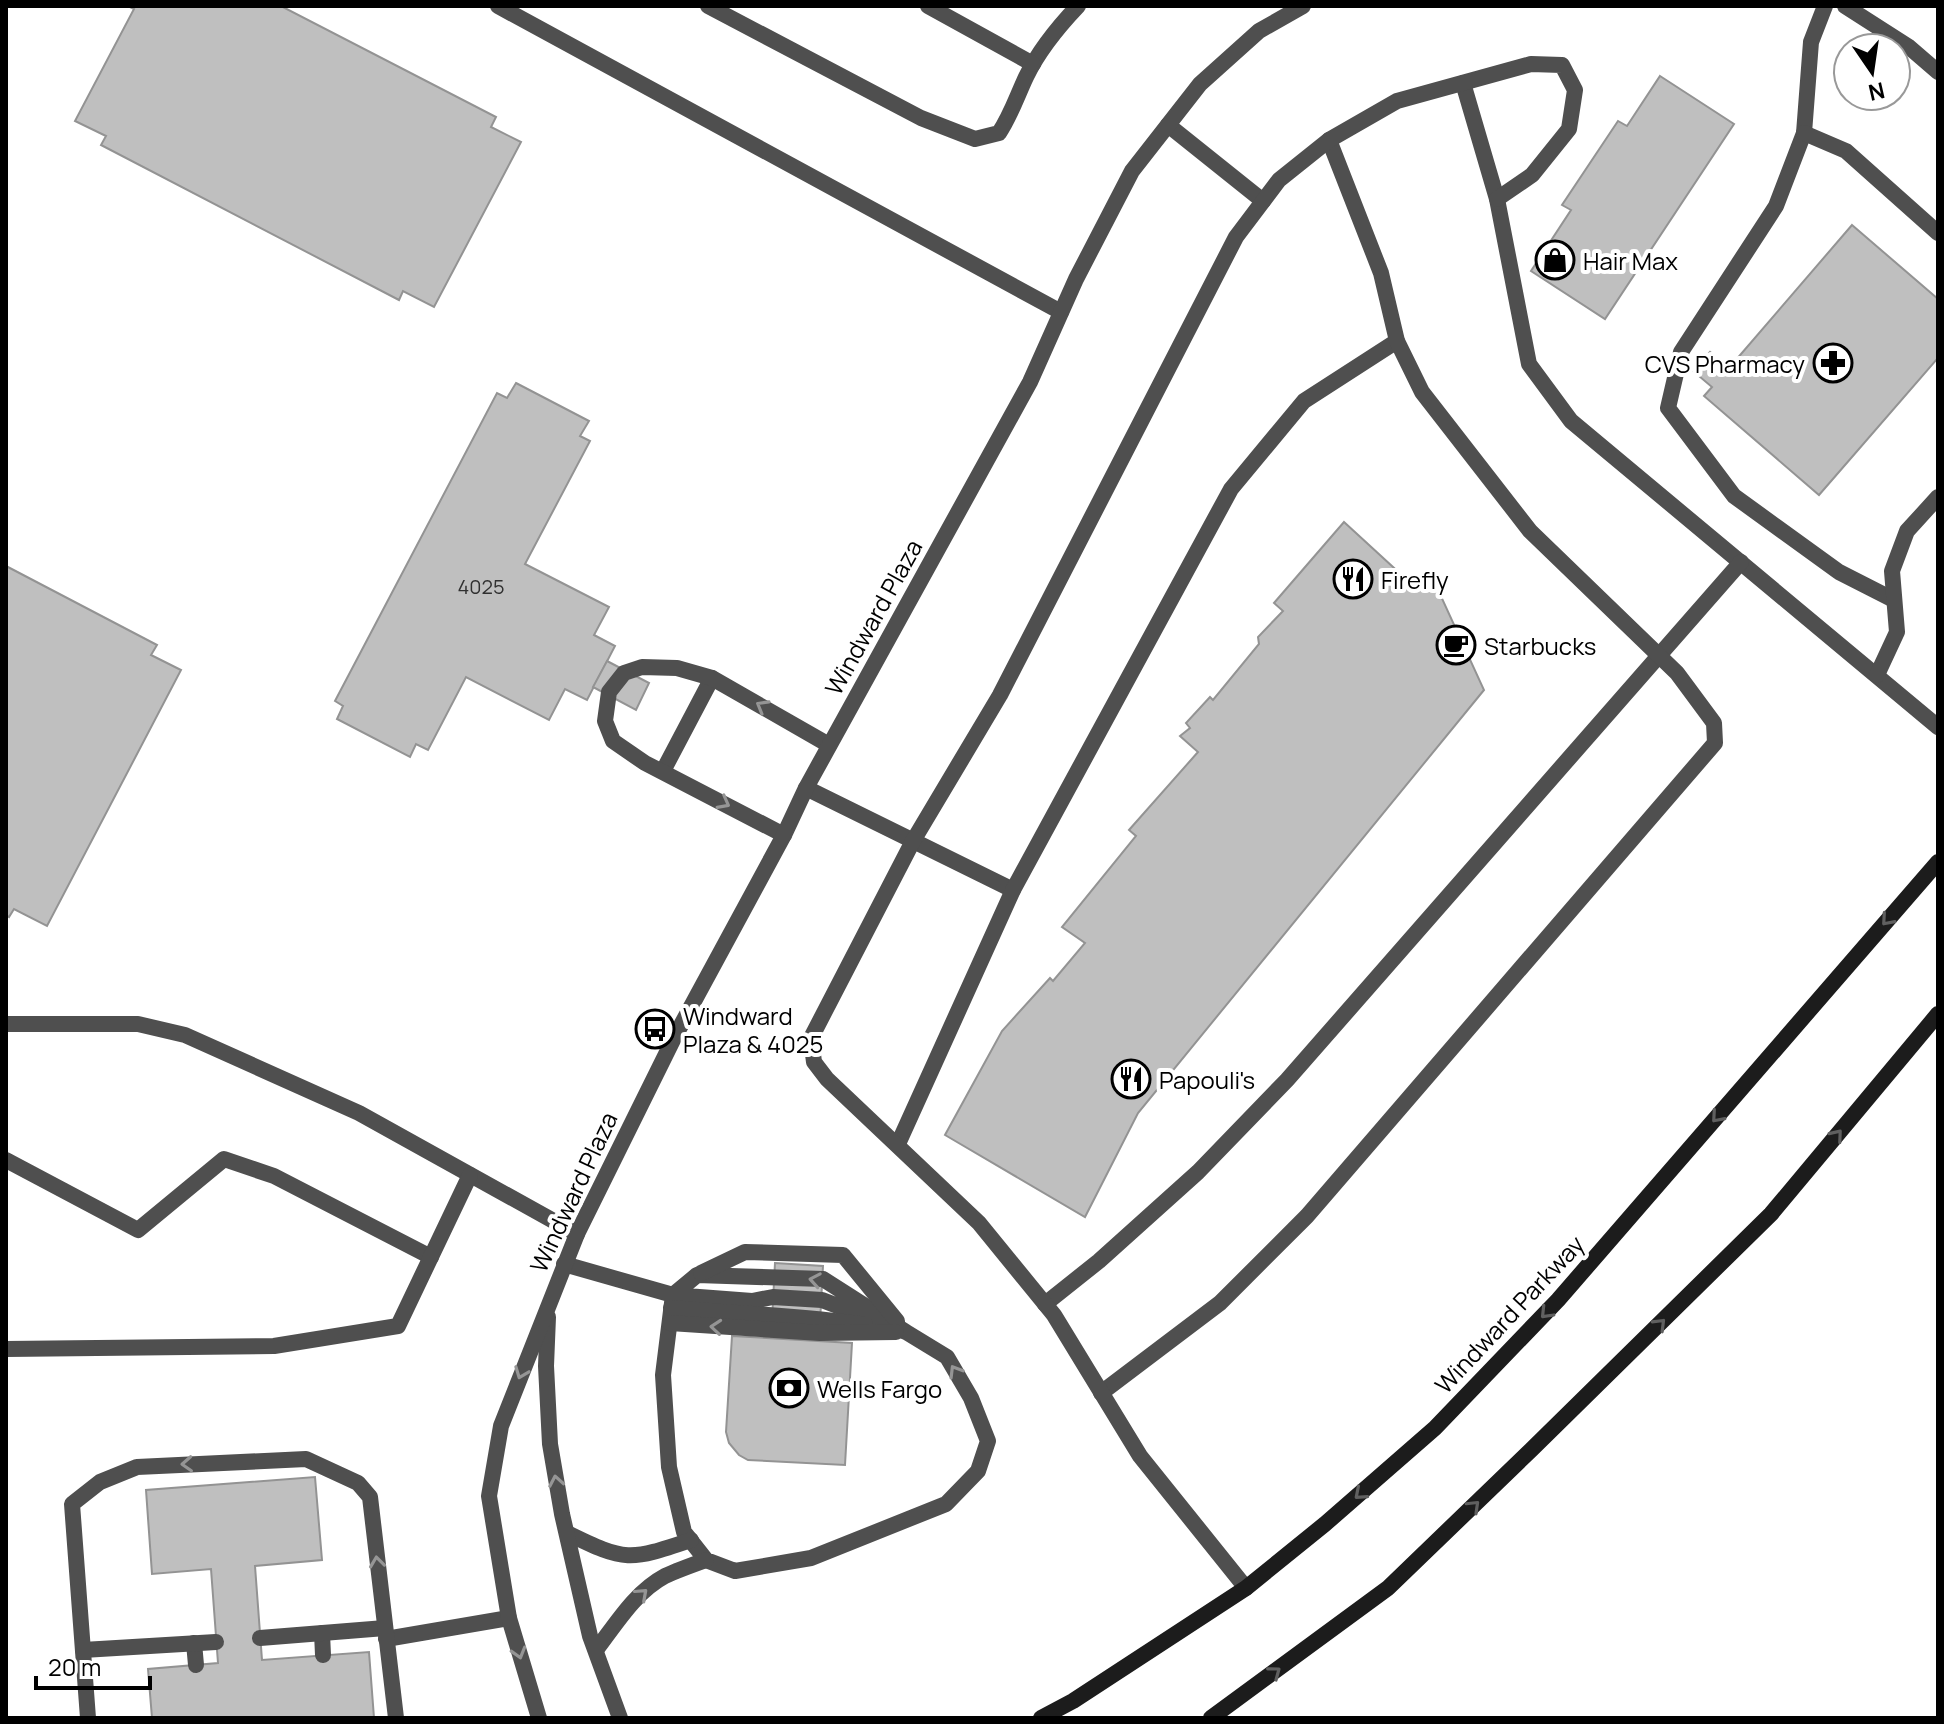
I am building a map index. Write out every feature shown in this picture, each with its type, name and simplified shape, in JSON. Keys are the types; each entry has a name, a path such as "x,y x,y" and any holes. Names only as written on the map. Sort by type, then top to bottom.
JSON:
{"main road":[{"name":"Windward Parkway","path":"1041,1718 1073,1701 1246,1588 1435,1428 1558,1300 1938,862"},
{"path":"1211,1718 1388,1588 1509,1472 1771,1214 1938,1014"}],"street":[{"path":"498,6 1061,312"},
{"path":"708,6 921,118 975,139 999,133 1011,116 1033,64 1053,32 1078,6"},
{"path":"928,6 1033,64"},
{"name":"Windward Plaza","path":"539,1718 509,1618 489,1496 501,1426 577,1234 673,1040 784,835 806,788 1030,382 1061,312 1132,171 1200,84 1259,31 1303,6"},
{"path":"1825,6 1811,42 1804,133 1776,206 1681,352 1668,408 1734,496 1839,572 1894,600"},
{"path":"1845,6 1909,47 1938,72"},
{"path":"1246,1588 1140,1456 1045,1304 979,1223 827,1079 814,1062 811,1038 913,841 1000,695 1236,237 1279,180 1329,140 1397,101 1531,64 1562,65 1575,90 1569,129 1532,175 1497,199"},
{"path":"1463,83 1497,199 1529,364 1571,421 1938,727"},
{"path":"1168,125 1263,201"},
{"path":"1804,133 1846,151 1938,233"},
{"path":"1101,1393 1220,1303 1307,1216 1715,743 1714,723 1677,673 1530,531 1422,392 1397,341 1381,273 1329,140"},
{"path":"898,1144 1013,890 1231,489 1304,401 1397,341"},
{"path":"1877,675 1897,632 1892,571 1907,531 1938,497"},
{"path":"1045,1304 1099,1261 1198,1172 1287,1080 1741,562"},
{"path":"784,835 645,763 613,741 605,721 609,692 624,673 642,667 677,668 712,678 829,745"},
{"path":"663,771 712,678"},
{"path":"806,788 1013,890"},
{"path":"6,1024 138,1024 185,1035 359,1113 577,1234"},
{"path":"6,1160 138,1230 224,1159 274,1176 431,1257"},
{"path":"6,1349 274,1346 398,1326 470,1175"},
{"path":"697,1275 823,1279 906,1332 947,1357 971,1398 988,1441 978,1471 946,1504 811,1558 735,1571 706,1560 684,1532 669,1467 663,1375 671,1309 697,1275 745,1252 843,1255 906,1332"},
{"path":"564,1264 671,1309 820,1333 906,1332"},
{"path":"671,1309 773,1297 822,1300 906,1332"},
{"name":"Windward Plaza","path":"549,1301 546,1366 550,1444 590,1636 620,1718"},
{"path":"88,1718 72,1504 100,1482 137,1467 306,1459 358,1483 370,1497 396,1718"},
{"path":"567,1533 606,1553 625,1557 651,1553 691,1540"},
{"path":"596,1650 633,1602 648,1588 664,1577 706,1560"},
{"path":"260,1638 322,1633 386,1634 509,1618"},
{"path":"322,1633 323,1655"},
{"path":"83,1650 216,1642"},
{"path":"194,1643 196,1665"}],"building":[{"path":"128,6 281,6 496,117 491,127 521,142 434,307 403,291 399,300 101,145 106,136 75,121 134,9"},
{"path":"1660,76 1734,124 1605,319 1531,271 1571,210 1562,205 1618,121 1627,126"},
{"name":"CVS Pharmacy","path":"1852,225 1938,299 1938,358 1819,495 1704,396 1712,387 1693,371 1710,352 1729,368"},
{"path":"516,383 589,421 580,436 590,441 525,564 609,607 594,635 615,646 587,700 565,689 549,720 466,677 428,750 416,744 410,757 337,719 343,706 335,701 497,393 507,398"},
{"path":"1344,522 1417,589 1434,581 1484,690 1138,1113 1085,1217 945,1135 1002,1031 1050,978 1053,981 1085,943 1062,927 1136,836 1129,830 1198,752 1180,736 1190,728 1186,723 1210,697 1213,700 1259,644 1258,637 1283,611 1274,603"},
{"path":"6,566 157,645 151,655 181,670 47,926 14,909 9,917 6,915"},
{"path":"607,661 649,683 636,710 593,687"},
{"path":"775,1263 823,1266 819,1341 771,1339"},
{"name":"Wells Fargo","path":"732,1336 852,1343 845,1465 748,1460 739,1455 729,1443 726,1432"},
{"path":"315,1477 322,1560 255,1566 262,1660 369,1652 374,1718 152,1718 148,1669 218,1663 211,1569 152,1574 146,1490"}],"place":[{"name":"Hair Max","path":"1555,260"},
{"name":"CVS Pharmacy","path":"1833,363"},
{"name":"Firefly","path":"1353,579"},
{"name":"Starbucks","path":"1456,645"},
{"name":"Windward Plaza & 4025","path":"655,1029"},
{"name":"Papouli's","path":"1131,1079"},
{"name":"Wells Fargo","path":"789,1388"}]}
